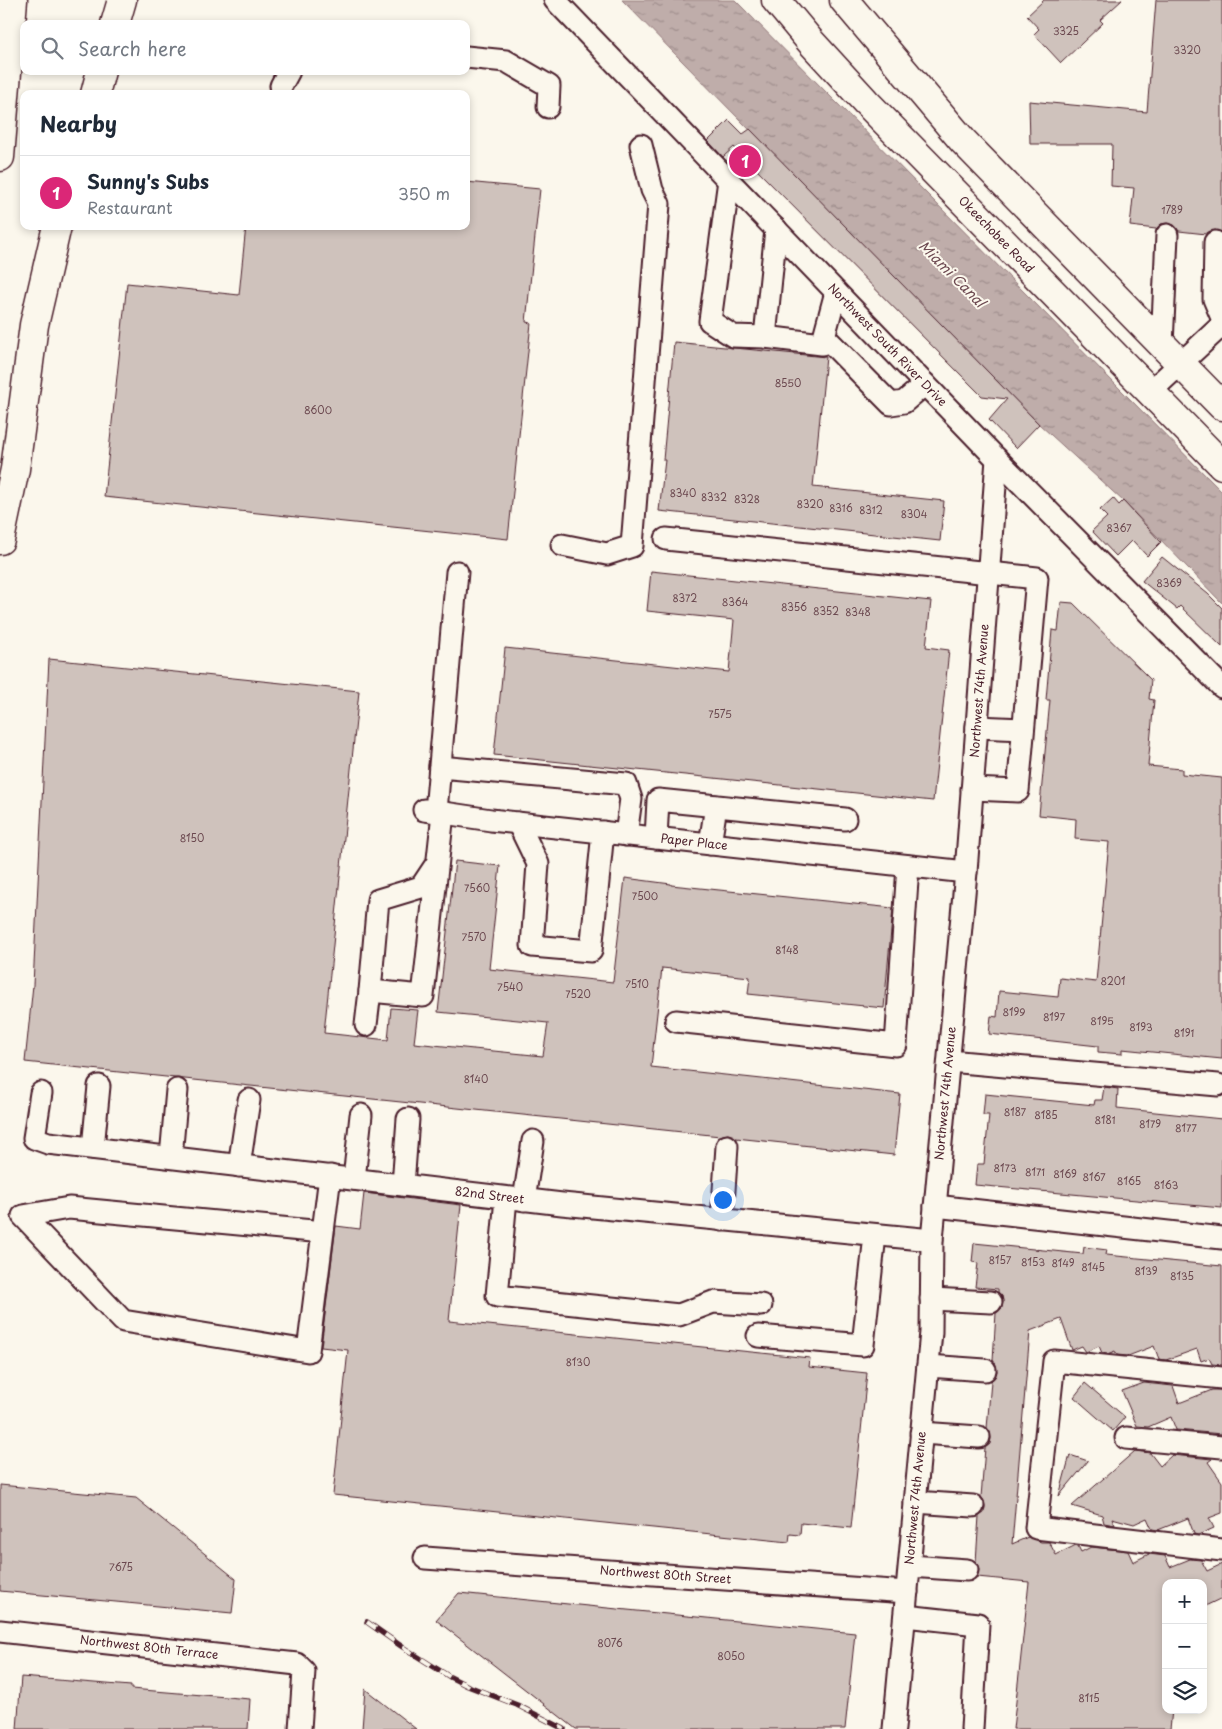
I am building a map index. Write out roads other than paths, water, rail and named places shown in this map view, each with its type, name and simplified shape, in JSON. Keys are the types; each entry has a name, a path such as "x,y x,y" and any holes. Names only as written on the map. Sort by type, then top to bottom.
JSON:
{"highway":[{"path":"0,156 13,0"},
{"path":"116,20 122,0"},
{"name":"Okeechobee Road","path":"776,0 811,42 866,102 1222,465"},
{"path":"844,0 963,141 1222,406"},
{"path":"96,90 100,75"},
{"path":"0,540 15,469 34,325 56,230"}],"street":[{"name":"Northwest South River Drive","path":"554,0 997,459 1222,687"},
{"path":"470,57 506,61 548,86 548,108"},
{"path":"562,545 607,554 632,546 659,204 652,190 641,145"},
{"path":"729,180 710,322 733,336 765,337 822,344 836,292"},
{"path":"765,337 776,230"},
{"path":"1162,345 1167,235"},
{"path":"1215,242 1214,298 1222,318"},
{"path":"1150,392 1222,326"},
{"path":"824,336 891,404 904,402 925,384"},
{"name":"Northwest 74th Avenue","path":"894,1729 928,1366 932,1240 966,872 997,459"},
{"path":"666,539 1037,578 1018,792 972,789"},
{"path":"370,991 423,996 437,863 434,811 440,767 457,572"},
{"path":"977,727 1023,729"},
{"path":"440,767 626,784 631,798 626,835"},
{"path":"656,838 658,800 845,819"},
{"path":"710,844 716,806"},
{"name":"Paper Place","path":"434,811 518,823 966,872"},
{"path":"518,823 538,864 532,946 591,951 604,832"},
{"path":"366,1025 378,900 422,887 437,863"},
{"path":"676,1021 896,1045 908,866"},
{"path":"948,1061 1218,1085"},
{"path":"93,1148 99,1086"},
{"path":"171,1157 177,1090"},
{"name":"82nd Street","path":"41,1094 34,1138 48,1142 515,1199 932,1240"},
{"path":"240,1166 249,1100"},
{"path":"354,1179 361,1115"},
{"path":"403,1185 408,1118"},
{"path":"533,1141 515,1199 497,1296 679,1315 713,1302 761,1305"},
{"path":"722,1220 727,1146"},
{"path":"323,1232 69,1208 23,1216 123,1322 308,1351 323,1232 330,1176"},
{"path":"935,1206 1222,1238"},
{"path":"758,1336 863,1345 875,1235"},
{"path":"931,1299 991,1302"},
{"path":"1222,1378 1054,1362 1036,1528 1222,1550"},
{"path":"928,1366 984,1370"},
{"path":"921,1433 979,1437"},
{"path":"1126,1438 1222,1447"},
{"path":"915,1502 973,1506"},
{"name":"Northwest 80th Street","path":"425,1558 907,1592"},
{"path":"910,1566 967,1570"},
{"path":"905,1616 978,1624 972,1729"},
{"name":"Northwest 80th Terrace","path":"0,1631 297,1664 304,1671 300,1729"}],"water":[{"name":"Miami Canal","path":"622,0 735,0 1222,492 1222,603 1123,501 1039,424"}],"railway":[{"path":"367,1622 450,1677 517,1705 564,1729"}],"place":[{"name":"Sunny's Subs","path":"745,161"}]}
